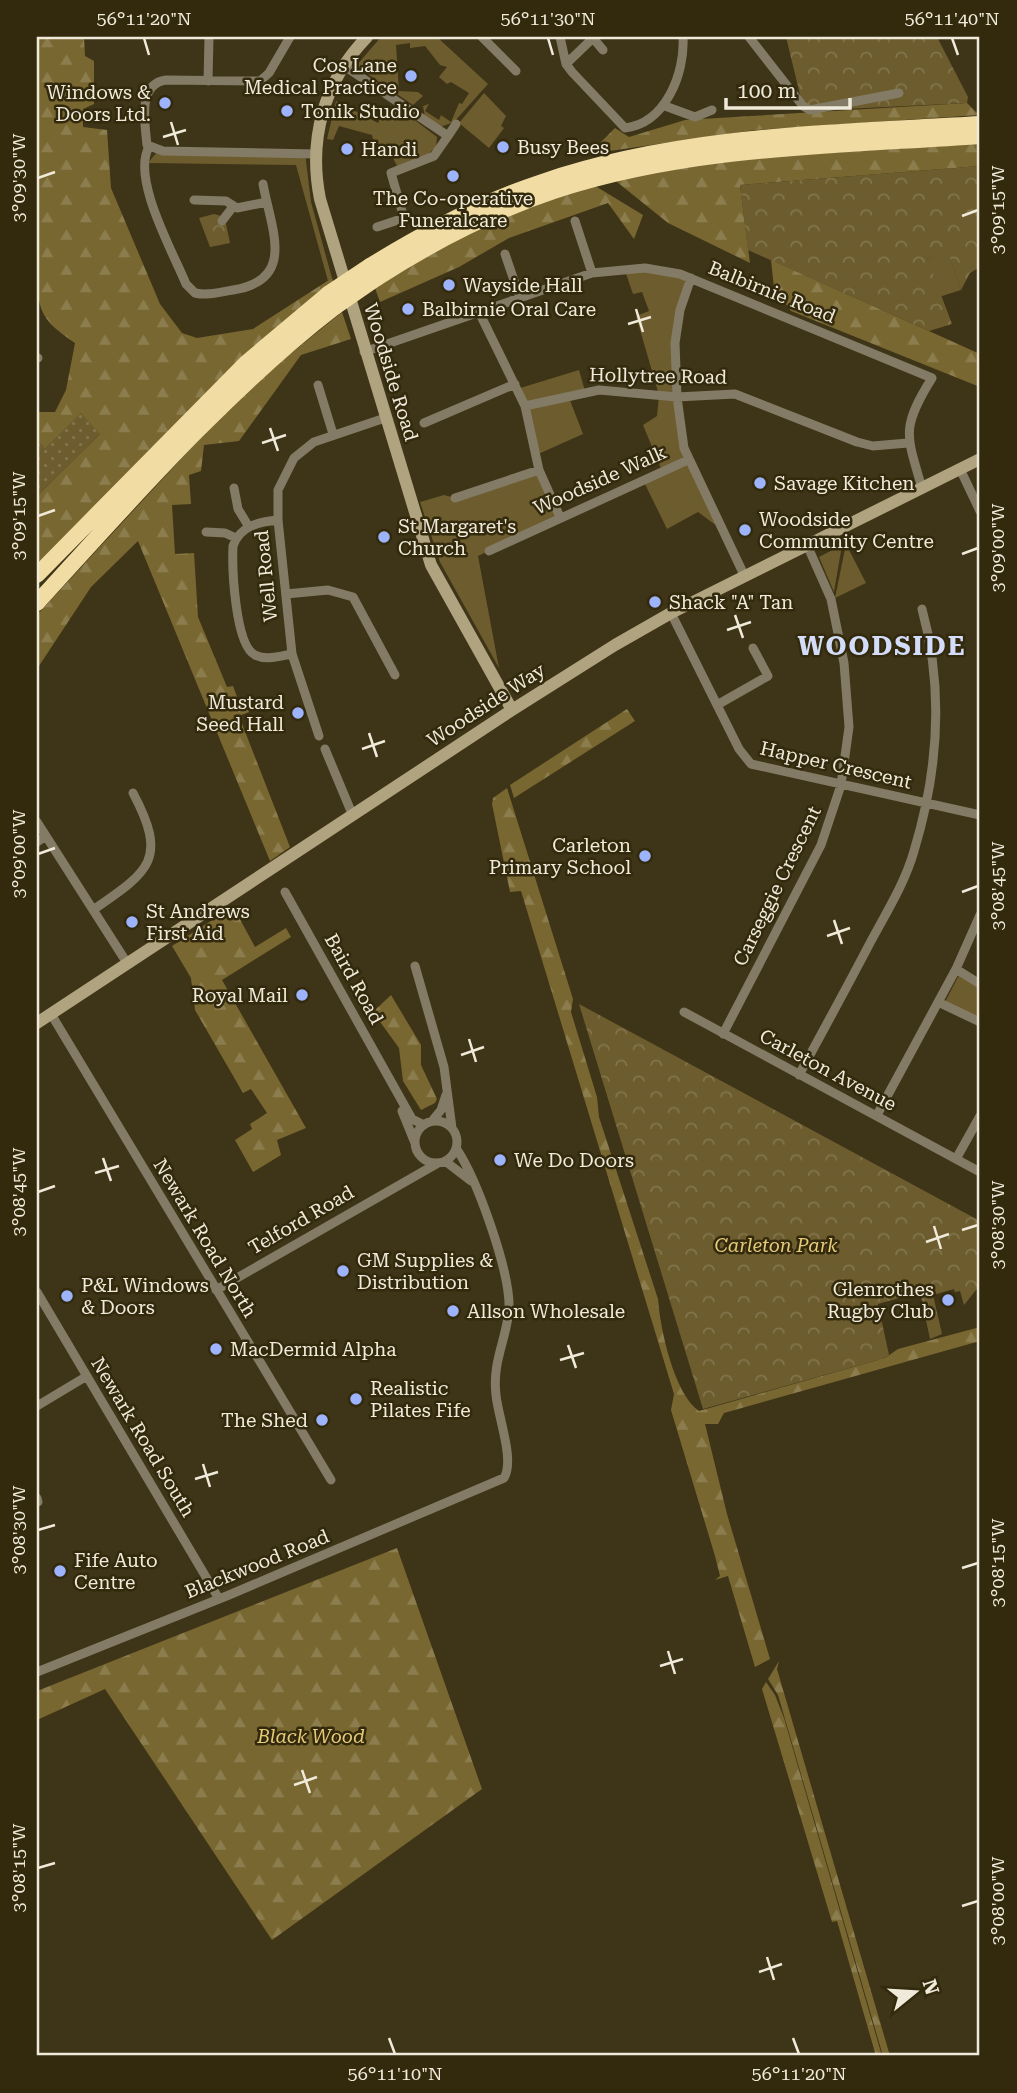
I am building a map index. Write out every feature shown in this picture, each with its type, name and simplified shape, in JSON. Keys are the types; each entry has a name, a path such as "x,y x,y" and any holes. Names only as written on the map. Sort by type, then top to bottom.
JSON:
{"highway":[{"path":"37,575 246,363 332,300 473,209 583,176 729,142 980,124"},
{"path":"636,164 738,153 980,136"},
{"path":"37,603 246,382 332,300"}],"street":[{"path":"208,81 209,37"},
{"path":"263,184 276,250 270,279 254,286 215,293 200,294 189,288 146,185 145,158 149,147 145,102 148,88 159,81 260,81 269,73 290,37"},
{"name":"Woodside Road","path":"367,37 343,65 325,104 316,154 320,199 384,418 433,569 512,709"},
{"path":"482,37 516,71"},
{"path":"560,37 566,64 621,126 637,125 665,106 682,56 683,37"},
{"path":"566,64 593,37 603,50"},
{"path":"749,37 803,106 810,110 899,93"},
{"path":"343,65 448,136"},
{"path":"665,106 695,117 712,110"},
{"path":"377,227 404,218 391,173 434,156 456,124"},
{"path":"149,147 163,150 316,154"},
{"path":"194,200 226,201 232,208"},
{"path":"222,221 232,208 267,202"},
{"path":"575,220 592,273"},
{"path":"505,254 520,298"},
{"name":"Balbirnie Road","path":"364,352 592,273 645,268 691,278 932,378 914,413 908,443"},
{"path":"691,278 680,310 676,343 677,397 688,460 745,577"},
{"path":"479,312 525,406 539,470 560,516"},
{"path":"424,423 515,384"},
{"path":"318,386 332,434"},
{"name":"Hollytree Road","path":"525,406 599,390 677,397 735,394 857,442 873,446 908,443"},
{"name":"Well Road","path":"319,736 292,654 278,520 278,490 287,468 303,449 332,434 384,418"},
{"path":"908,443 922,488"},
{"name":"Woodside Way","path":"37,1023 512,709 671,613 980,459"},
{"name":"Woodside Walk","path":"489,551 560,516 688,460"},
{"path":"960,469 980,511"},
{"path":"455,499 539,470"},
{"path":"234,488 238,509 249,527"},
{"path":"278,520 249,527 236,538 233,565 242,640 251,654 261,658 292,654"},
{"path":"206,532 225,533 236,538"},
{"name":"Carseggie Crescent","path":"723,1034 821,845 841,785 849,727 844,663 831,599 807,545"},
{"path":"286,594 328,590 353,597 395,675"},
{"path":"799,1075 896,895 914,852 934,759 936,710 931,651 922,608"},
{"name":"Happer Crescent","path":"671,613 744,756 751,764 980,815"},
{"path":"717,705 768,676 753,648"},
{"path":"324,749 353,816"},
{"path":"93,910 124,889 148,864 153,843 149,824 133,793"},
{"path":"37,822 127,963"},
{"path":"37,842 46,836"},
{"name":"Baird Road","path":"285,892 412,1119 428,1123"},
{"path":"877,1115 956,969 980,915"},
{"path":"415,966 448,1087 456,1148 475,1185"},
{"path":"956,969 980,984"},
{"path":"938,1002 980,1021"},
{"name":"Carleton Avenue","path":"684,1012 980,1172"},
{"name":"Newark Road North","path":"51,1014 331,1480"},
{"name":"Baird Road","path":"391,1083 417,1149"},
{"path":"404,1181 415,1167 417,1134 441,1110 448,1087"},
{"path":"956,1159 980,1116"},
{"path":"428,1123 446,1124 452,1128"},
{"path":"441,1162 456,1148"},
{"path":"417,1149 427,1161 441,1162 475,1185"},
{"name":"Telford Road","path":"216,1290 441,1162"},
{"name":"Blackwood Road","path":"37,1672 219,1599 504,1478 509,1465 497,1404 494,1369 507,1325 509,1297 475,1185"},
{"name":"Newark Road South","path":"37,1292 219,1599"},
{"path":"37,1406 87,1376"}],"green space":[{"path":"37,37 84,37 85,56 94,61 94,104 83,109 83,127 107,130 111,188 160,304 182,333 197,338 253,329 332,278 334,284 37,568 37,496 100,434 45,449 37,440 37,412 55,412 66,390 75,343 49,322 40,306 37,269"},
{"path":"381,37 437,37 488,84 454,122 440,127 425,117 423,106 429,104 425,111 439,120 441,115 451,122 459,103 462,104 469,93 451,82 447,84 439,77 447,67 440,65 425,46 410,48 410,43 396,45 399,91 418,92 423,96 413,105 356,66"},
{"path":"786,37 937,37 968,97 967,103 804,111"},
{"path":"484,93 506,116 501,126 504,128 489,148 459,123"},
{"path":"336,101 378,123 384,109 389,107 412,118 437,137 436,147 427,155 397,166 389,150 374,143 372,135 339,126 333,140 327,139"},
{"path":"967,103 979,115 755,130 589,154 615,128 629,137 685,120"},
{"path":"980,143 980,166 740,185 750,263 668,223 617,182 638,169 738,159"},
{"path":"157,152 305,153 311,202 332,278 328,281 296,165 148,163"},
{"path":"980,166 980,267 970,273 961,290 948,252 927,258 952,324 929,331 748,250 740,185"},
{"path":"592,184 643,215 634,239 608,203 509,238 459,267 380,302 375,288 478,225"},
{"path":"214,214 225,217 222,221 226,224 230,243 210,247 199,218"},
{"path":"948,251 961,290 939,297 927,258"},
{"path":"771,260 980,354 980,387 791,311 774,288"},
{"path":"624,268 691,278 676,343 684,448 721,529 698,512 667,529 643,480 662,471 643,425 657,416 659,395 636,316 649,311 642,292 633,294"},
{"path":"342,312 351,339 301,355 239,441 204,445 201,471 189,475 191,504 172,505 175,554 194,553 198,617 227,687 233,686 242,710 248,709 249,712 239,716 290,847 270,861 138,541 91,587 37,669 37,615 240,395"},
{"path":"579,370 585,391 568,395 583,434 536,455 517,389"},
{"path":"81,413 100,434 37,496 37,440 45,448"},
{"path":"539,470 560,517 478,556 499,668 440,562 420,502 444,495 455,498"},
{"path":"846,544 866,583 835,598"},
{"path":"842,545 834,592 819,557"},
{"path":"627,709 635,721 514,798 510,785"},
{"path":"507,788 573,999 571,1012 597,1097 599,1117 658,1299 670,1360 690,1402 699,1411 885,1358 898,1349 980,1327 980,1341 724,1413 718,1424 705,1424 727,1514 770,1659 755,1667 728,1576 715,1580 720,1576 715,1556 671,1410 674,1394 521,891 510,892 492,804 493,798"},
{"path":"228,910 236,912 255,947 286,928 291,937 222,980 306,1128 277,1140 281,1155 253,1172 235,1140 252,1129 250,1124 267,1113 251,1089 243,1093 195,1010 191,978 172,946"},
{"path":"959,975 980,988 980,1018 945,1002"},
{"path":"391,995 421,1045 421,1065 437,1099 435,1103 421,1110 403,1081 399,1048 373,1012"},
{"name":"Carleton Park","path":"579,1004 980,1221 980,1285 964,1305 960,1291 955,1292 954,1289 933,1295 942,1334 930,1339 920,1292 878,1304 889,1355 885,1358 703,1409"},
{"name":"Black Wood","path":"397,1548 482,1789 272,1940 105,1689 37,1720 37,1691"},
{"path":"779,1661 777,1669 890,2056 883,2056 778,1695 768,1679"},
{"path":"766,1682 775,1695 784,1718 882,2056 876,2056 837,1921 832,1922 762,1689"}],"place":[{"name":"Cos Lane Medical Practice","path":"411,76"},
{"name":"Windows & Doors Ltd.","path":"165,103"},
{"name":"Tonik Studio","path":"287,111"},
{"name":"Busy Bees","path":"503,147"},
{"name":"Handi","path":"347,149"},
{"name":"The Co-operative Funeralcare","path":"453,176"},
{"name":"Wayside Hall","path":"449,285"},
{"name":"Balbirnie Oral Care","path":"408,309"},
{"name":"Savage Kitchen","path":"760,483"},
{"name":"Woodside Community Centre","path":"745,530"},
{"name":"St Margaret's Church","path":"384,537"},
{"name":"Shack \"A\" Tan","path":"655,602"},
{"name":"Mustard Seed Hall","path":"298,713"},
{"name":"Carleton Primary School","path":"645,856"},
{"name":"St Andrews First Aid","path":"132,922"},
{"name":"Royal Mail","path":"302,995"},
{"name":"We Do Doors","path":"500,1160"},
{"name":"GM Supplies & Distribution","path":"343,1271"},
{"name":"P&L Windows & Doors","path":"67,1296"},
{"name":"Glenrothes Rugby Club","path":"948,1300"},
{"name":"Allson Wholesale","path":"453,1311"},
{"name":"MacDermid Alpha","path":"216,1349"},
{"name":"Realistic Pilates Fife","path":"356,1399"},
{"name":"The Shed","path":"322,1420"},
{"name":"Fife Auto Centre","path":"60,1571"}],"district":[{"name":"WOODSIDE","path":"882,646"}]}
